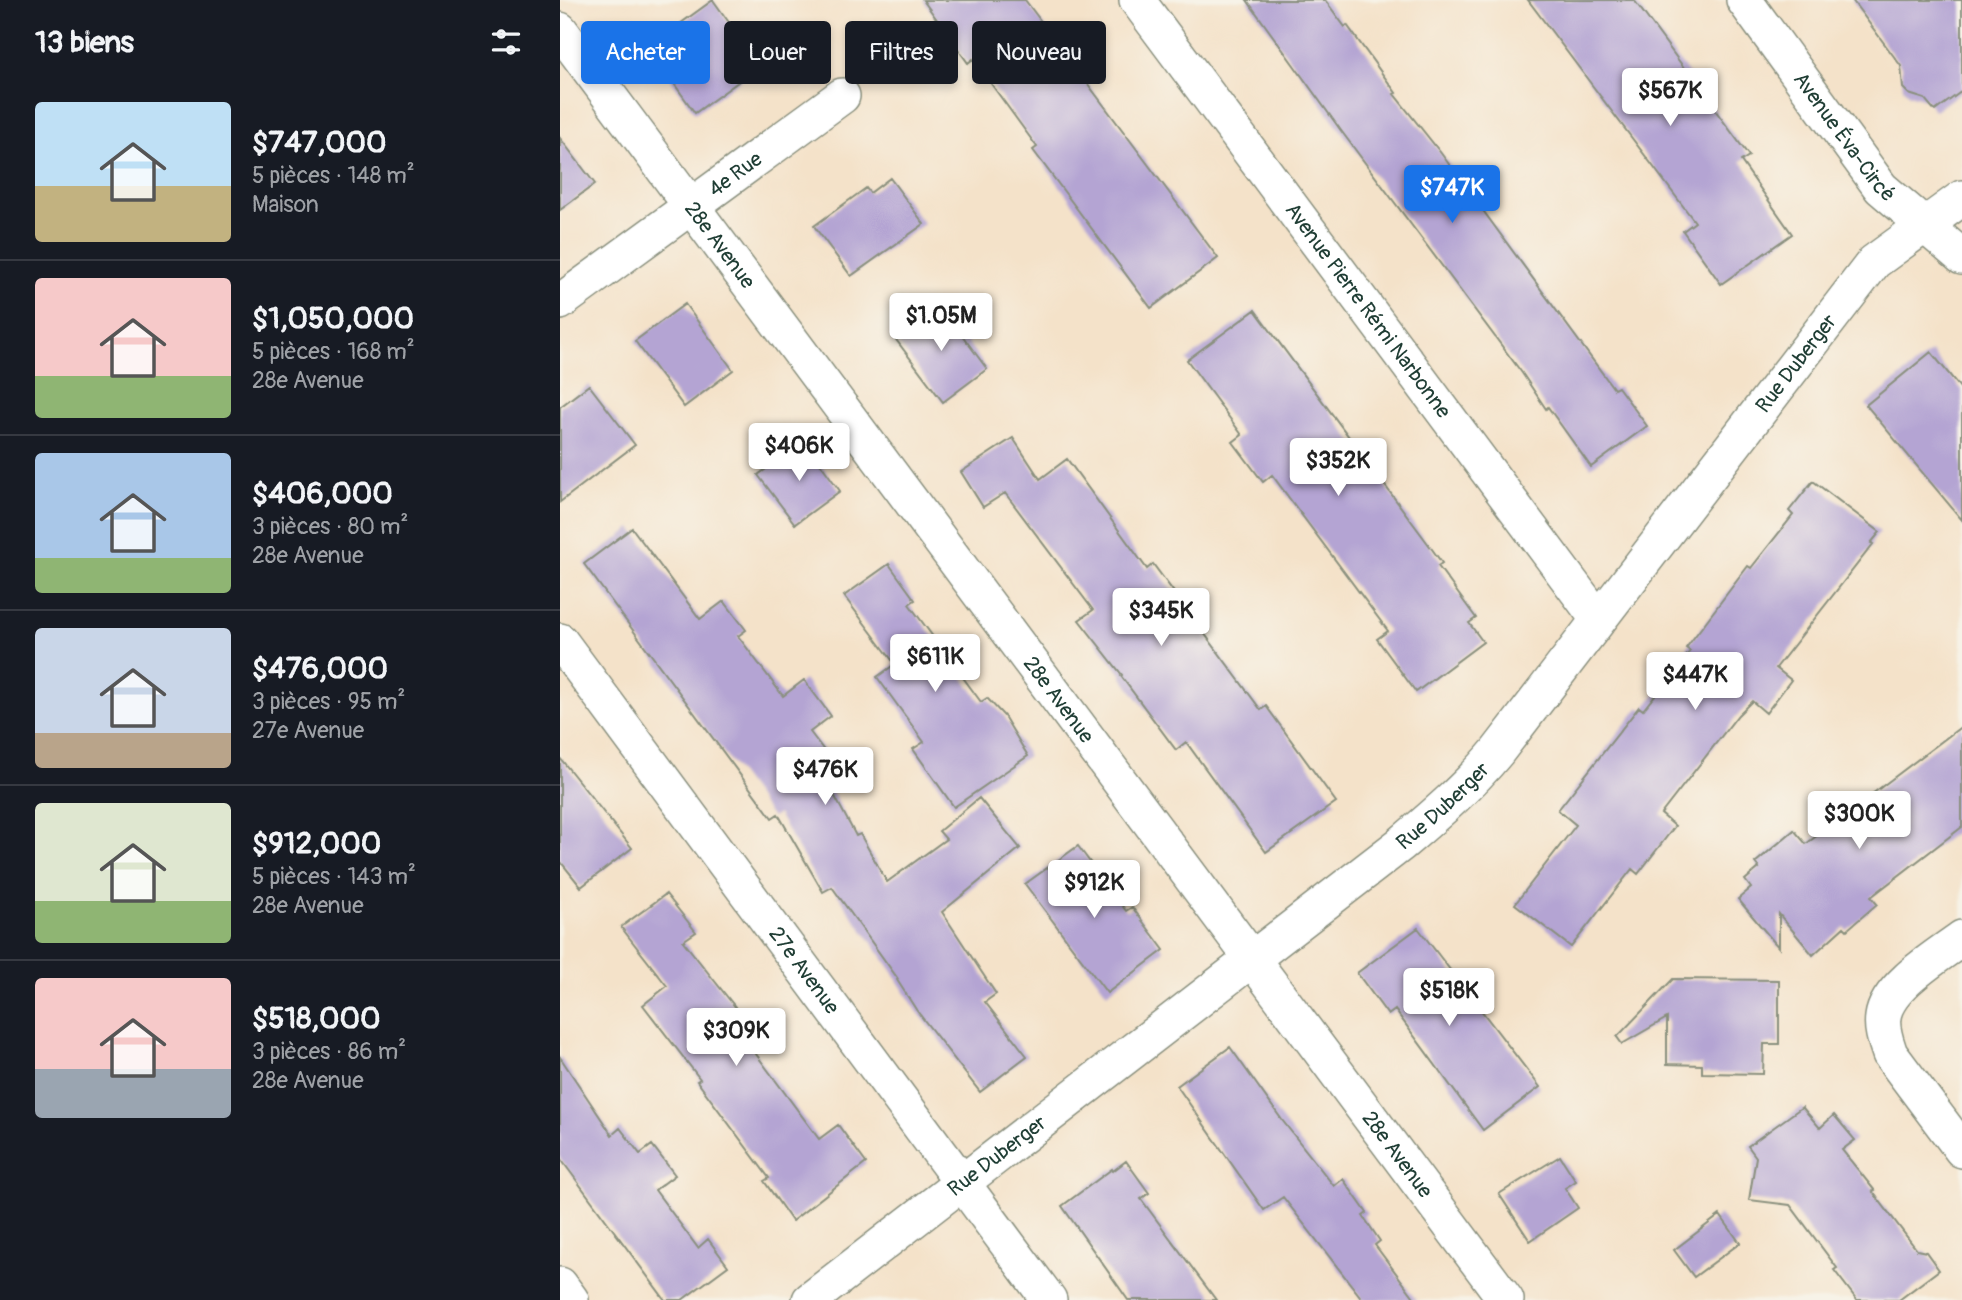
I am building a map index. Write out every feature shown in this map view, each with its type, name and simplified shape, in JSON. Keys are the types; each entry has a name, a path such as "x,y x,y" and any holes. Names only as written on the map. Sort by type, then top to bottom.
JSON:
{"street":[{"name":"Avenue Pierre Rémi Narbonne","path":"1137,0 1598,619"},
{"name":"Avenue Éva-Circé","path":"1744,0 1881,188 1962,257"},
{"name":"28e Avenue","path":"560,30 1506,1300"},
{"name":"4e Rue","path":"560,302 842,96"},
{"name":"Rue Duberger","path":"810,1300 1401,844 1460,793 1484,768 1874,262 1962,198"},
{"name":"27e Avenue","path":"560,641 1049,1300"},
{"path":"1962,938 1909,978 1891,996 1882,1016 1884,1036 1891,1054 1962,1150"},
{"path":"560,1285 571,1300"}],"building":[{"path":"713,0 728,21 724,21 724,84 735,84 695,113 674,84 710,84 710,21 684,21"},
{"path":"923,0 1025,0 1041,21 972,21 972,60 968,63 958,49 958,21 938,21"},
{"path":"1247,0 1325,0 1345,27 1347,25 1396,93 1394,94 1440,152 1614,389 1618,387 1647,426 1591,467"},
{"path":"1528,0 1634,0 1749,156 1741,161 1792,234 1721,284 1683,231 1695,222"},
{"path":"1852,0 1962,0 1962,91 1935,111 1925,99 1909,94 1903,88 1901,66"},
{"path":"991,84 1088,84 1218,258 1151,308 1033,150 1037,147"},
{"path":"560,138 595,184 560,210"},
{"path":"890,178 924,224 851,276 814,226 866,188 870,193"},
{"path":"685,304 733,370 684,407 635,341"},
{"path":"939,304 987,369 943,402 894,337"},
{"path":"1255,310 1442,563 1438,566 1476,618 1469,623 1483,642 1416,692 1377,639 1388,631 1272,475 1263,482 1233,442 1242,435 1187,360"},
{"path":"1931,352 1962,390 1962,520 1866,405"},
{"path":"589,385 635,445 560,502 560,407"},
{"path":"1013,438 1040,479 1067,459 1147,569 1153,564 1261,710 1266,706 1336,802 1266,852 1186,742 1176,750 1079,620 1093,610 1005,493 983,507 961,472"},
{"path":"804,441 840,491 795,524 758,475"},
{"path":"1813,481 1880,532 1776,668 1791,680 1766,713 1752,701 1738,715 1661,814 1675,826 1638,874 1632,869 1571,947 1515,904 1576,825 1558,810 1639,707 1643,710 1690,651 1686,648 1748,566 1751,568 1793,515 1789,511"},
{"path":"632,528 700,619 724,601 746,630 738,636 783,696 804,680 831,716 810,732 838,769 825,778 856,836 860,834 887,882 946,839 939,831 979,798 1020,848 942,912 996,994 985,1002 1027,1056 980,1092 917,1011 898,979 832,887 823,892 778,814 772,818 584,564"},
{"path":"889,564 915,600 909,604 981,702 987,698 1004,716 1028,756 954,807 913,749 924,742 877,677 895,664 844,596"},
{"path":"1962,726 1962,827 1871,897 1877,904 1847,930 1844,927 1813,955 1779,914 1779,948 1738,899 1751,888 1745,880 1759,868 1755,863 1794,830 1806,844"},
{"path":"560,758 632,848 581,887 560,861"},
{"path":"1078,846 1126,911 1132,907 1164,950 1107,993 1025,884"},
{"path":"666,894 696,932 683,941 736,1008 727,1015 819,1139 838,1125 866,1163 792,1221 764,1181 769,1178 697,1081 700,1079 643,1005 667,986 621,927"},
{"path":"1418,928 1540,1087 1483,1130 1395,1010 1388,1015 1357,973"},
{"path":"1673,979 1779,980 1779,1044 1764,1044 1763,1074 1702,1073 1702,1065 1667,1064 1667,1018 1622,1044 1617,1037"},
{"path":"1230,1047 1334,1186 1343,1179 1367,1213 1363,1216 1380,1241 1375,1245 1416,1300 1363,1300 1283,1197 1264,1210 1177,1086"},
{"path":"560,1057 612,1135 620,1128 640,1154 652,1145 675,1175 655,1190 698,1248 708,1239 728,1266 682,1300 665,1300 560,1158"},
{"path":"1802,1107 1820,1128 1834,1115 1855,1140 1842,1150 1917,1250 1926,1252 1939,1270 1899,1300 1857,1300 1790,1205 1749,1200 1756,1157 1748,1146"},
{"path":"1560,1156 1576,1181 1565,1188 1578,1208 1530,1241 1499,1194"},
{"path":"1126,1161 1149,1193 1141,1199 1216,1300 1128,1300 1062,1206"},
{"path":"1720,1215 1740,1243 1694,1277 1674,1250"}]}
